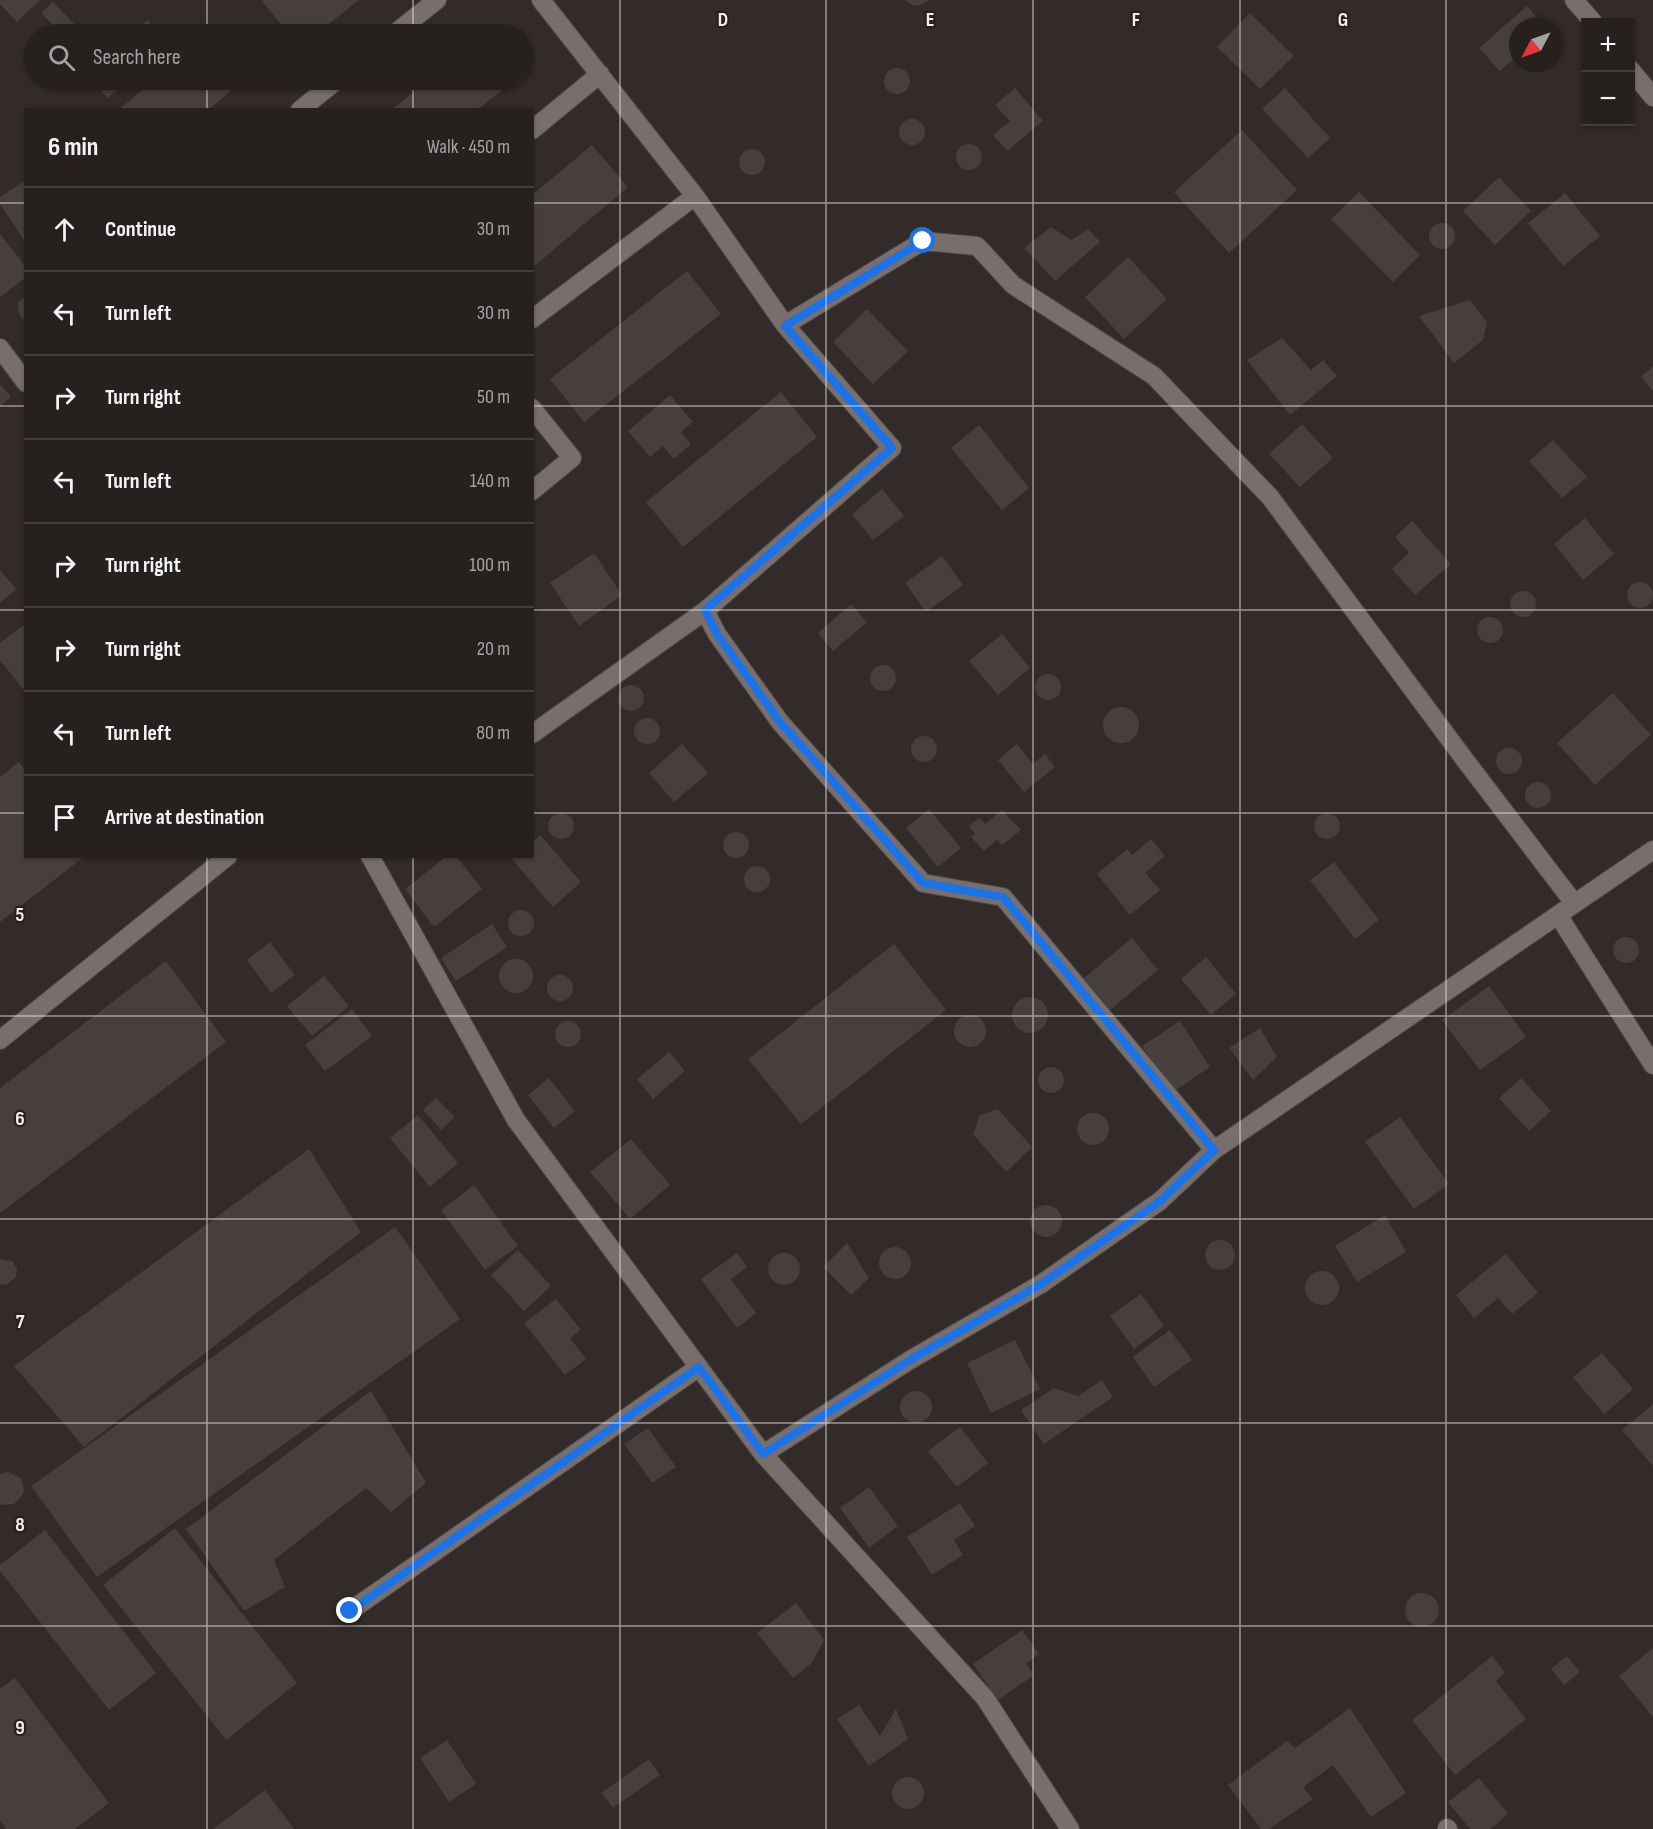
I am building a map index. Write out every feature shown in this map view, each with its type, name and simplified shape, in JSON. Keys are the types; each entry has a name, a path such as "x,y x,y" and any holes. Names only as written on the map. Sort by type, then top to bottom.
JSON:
{"street":[{"path":"407,24 437,0"},
{"path":"534,733 705,610 892,448 785,326 695,196 541,0"},
{"path":"1574,0 1590,18"},
{"path":"1632,72 1653,97"},
{"path":"534,128 600,74"},
{"path":"302,108 325,90"},
{"path":"534,317 695,196"},
{"path":"785,326 923,241 977,246 1013,285 1154,376 1270,497 1574,903"},
{"path":"0,348 24,380"},
{"path":"534,410 572,458 534,489"},
{"path":"705,610 717,634 780,722 923,883 1003,897 1214,1150"},
{"path":"763,1454 910,1360 1041,1284 1160,1201 1214,1150 1653,850"},
{"path":"0,1040 226,858"},
{"path":"371,858 516,1120 763,1454 985,1698 1070,1829"},
{"path":"1557,915 1653,1065"},
{"path":"350,1611 699,1367"}],"building":[{"path":"0,0 40,0 17,22 0,4"},
{"path":"359,0 329,24 281,24 262,1"},
{"path":"905,0 929,0 914,6"},
{"path":"53,2 74,24 52,24 41,13"},
{"path":"1527,6 1538,18 1513,18"},
{"path":"1250,13 1294,56 1260,89 1217,47"},
{"path":"1509,22 1509,63 1500,71 1479,48"},
{"path":"897,68 906,72 910,81 906,90 897,94 888,90 884,81 888,72"},
{"path":"1015,88 1043,121 1007,151 993,135 1010,121 995,105"},
{"path":"1285,88 1330,138 1308,158 1262,109"},
{"path":"100,90 118,90 107,98"},
{"path":"143,90 232,90 210,108 120,108"},
{"path":"416,90 502,90 480,108 394,108"},
{"path":"912,119 921,123 925,132 921,141 912,145 903,141 899,132 903,123"},
{"path":"1242,130 1297,190 1229,253 1174,192"},
{"path":"969,144 978,148 982,157 978,166 969,170 960,166 956,157 960,148"},
{"path":"592,145 628,187 534,266 534,193"},
{"path":"752,149 761,153 765,162 761,171 752,175 743,171 739,162 743,153"},
{"path":"1499,177 1531,211 1495,245 1463,211"},
{"path":"24,181 24,240 0,204 0,197"},
{"path":"1359,192 1420,255 1393,282 1331,219"},
{"path":"1565,193 1600,236 1563,266 1528,223"},
{"path":"1442,223 1451,227 1455,236 1451,245 1442,249 1433,245 1429,236 1433,227"},
{"path":"1051,227 1071,240 1088,229 1100,242 1055,281 1024,248"},
{"path":"0,234 24,264 24,279 0,297"},
{"path":"1128,257 1167,299 1124,339 1085,297"},
{"path":"687,271 721,314 584,422 550,379"},
{"path":"24,297 24,319 21,318 18,310 19,301"},
{"path":"1470,300 1487,322 1483,340 1454,363 1419,316"},
{"path":"867,309 908,351 873,384 833,342"},
{"path":"1282,338 1311,370 1323,360 1337,376 1290,415 1247,360"},
{"path":"1653,366 1653,391 1641,377"},
{"path":"0,384 11,397 0,406"},
{"path":"781,392 817,437 683,547 646,502"},
{"path":"670,395 693,422 681,432 691,444 674,459 663,446 650,457 628,431"},
{"path":"1302,424 1333,458 1300,487 1269,454"},
{"path":"979,425 1029,488 1002,510 951,448"},
{"path":"1553,440 1587,477 1562,498 1529,461"},
{"path":"882,489 904,516 873,540 852,514"},
{"path":"1585,518 1614,554 1583,580 1554,544"},
{"path":"1412,521 1451,564 1415,595 1392,569 1409,553 1395,537"},
{"path":"594,553 622,595 579,626 550,583"},
{"path":"942,556 963,585 926,612 905,583"},
{"path":"0,570 16,589 0,603"},
{"path":"1640,582 1649,586 1653,595 1649,604 1640,608 1631,604 1627,595 1631,586"},
{"path":"1523,591 1532,595 1536,604 1532,613 1523,617 1514,613 1510,604 1514,595"},
{"path":"851,604 867,622 833,651 818,633"},
{"path":"1490,617 1499,621 1503,630 1499,639 1490,643 1481,639 1477,630 1481,621"},
{"path":"24,625 24,690 0,660 0,643"},
{"path":"1002,634 1030,668 998,695 969,661"},
{"path":"883,665 892,669 896,678 892,687 883,691 874,687 870,678 874,669"},
{"path":"1048,674 1057,678 1061,687 1057,696 1048,700 1039,696 1035,687 1039,678"},
{"path":"631,685 640,689 644,698 640,707 631,711 622,707 618,698 622,689"},
{"path":"1613,693 1651,735 1595,785 1557,743"},
{"path":"1121,707 1134,712 1139,725 1134,738 1121,743 1108,738 1103,725 1108,712"},
{"path":"647,718 657,721 660,731 657,741 647,744 637,741 634,731 637,721"},
{"path":"924,736 933,740 937,749 933,758 924,762 915,758 911,749 915,740"},
{"path":"682,744 708,773 674,802 649,773"},
{"path":"1017,744 1033,764 1045,754 1055,767 1024,792 998,760"},
{"path":"1509,748 1518,752 1522,761 1518,770 1509,774 1500,770 1496,761 1500,752"},
{"path":"19,762 24,768 24,858 82,858 0,922 0,777"},
{"path":"1538,782 1547,786 1551,795 1547,804 1538,808 1529,804 1525,795 1529,786"},
{"path":"929,809 961,848 938,867 906,828"},
{"path":"1002,810 1021,830 1002,845 997,840 984,851 971,837 975,834 969,826 979,818 985,824"},
{"path":"561,813 570,817 574,826 570,835 561,839 552,835 548,826 552,817"},
{"path":"1327,813 1336,817 1340,826 1336,835 1327,839 1318,835 1314,826 1318,817"},
{"path":"736,832 746,835 749,845 746,855 736,858 726,855 723,845 726,835"},
{"path":"540,835 581,882 553,907 512,859 534,858 534,840"},
{"path":"1151,839 1165,856 1145,873 1160,890 1130,915 1097,874 1127,849 1132,855"},
{"path":"444,858 458,858 482,889 434,927 405,889"},
{"path":"1334,862 1379,920 1355,939 1310,880"},
{"path":"757,866 766,870 770,879 766,888 757,892 748,888 744,879 748,870"},
{"path":"521,910 530,914 534,923 530,932 521,936 512,932 508,923 512,914"},
{"path":"492,924 507,947 456,981 441,958"},
{"path":"1626,937 1635,941 1639,950 1635,959 1626,963 1617,959 1613,950 1617,941"},
{"path":"1132,938 1158,970 1110,1010 1084,978"},
{"path":"270,942 295,975 271,993 247,960"},
{"path":"894,944 946,1010 801,1124 748,1059"},
{"path":"1206,957 1236,994 1211,1015 1181,979"},
{"path":"516,959 528,964 533,976 528,988 516,993 504,988 499,976 504,964"},
{"path":"166,961 226,1042 0,1213 0,1088"},
{"path":"560,975 569,979 573,988 569,997 560,1001 551,997 547,988 551,979"},
{"path":"324,976 349,1006 312,1036 287,1006"},
{"path":"1489,986 1526,1037 1480,1070 1442,1020"},
{"path":"1030,997 1043,1002 1048,1015 1043,1028 1030,1033 1017,1028 1012,1015 1017,1002"},
{"path":"352,1009 372,1036 325,1071 305,1045"},
{"path":"970,1015 981,1020 986,1031 981,1042 970,1047 959,1042 954,1031 959,1020"},
{"path":"568,1021 577,1025 581,1034 577,1043 568,1047 559,1043 555,1034 559,1025"},
{"path":"1180,1021 1210,1067 1173,1092 1142,1046"},
{"path":"1260,1028 1277,1057 1253,1080 1229,1048"},
{"path":"669,1052 685,1071 653,1099 637,1079"},
{"path":"1051,1067 1061,1070 1064,1080 1061,1090 1051,1093 1041,1090 1038,1080 1041,1070"},
{"path":"549,1078 575,1111 554,1128 528,1095"},
{"path":"1521,1078 1551,1111 1529,1131 1499,1098"},
{"path":"436,1098 455,1117 441,1130 423,1110"},
{"path":"998,1109 1032,1147 1006,1172 973,1134 980,1115"},
{"path":"1093,1113 1104,1118 1109,1129 1104,1140 1093,1145 1082,1140 1077,1129 1082,1118"},
{"path":"418,1115 458,1163 430,1187 390,1138"},
{"path":"1400,1117 1449,1184 1414,1209 1365,1142"},
{"path":"631,1139 670,1185 630,1219 590,1172"},
{"path":"309,1149 361,1232 84,1447 14,1366"},
{"path":"474,1185 518,1246 485,1270 441,1210"},
{"path":"1046,1205 1057,1210 1062,1221 1057,1232 1046,1237 1035,1232 1030,1221 1035,1210"},
{"path":"1385,1215 1406,1252 1357,1282 1335,1246"},
{"path":"395,1227 460,1319 97,1577 31,1486"},
{"path":"1220,1240 1231,1244 1235,1255 1231,1266 1220,1270 1209,1266 1205,1255 1209,1244"},
{"path":"847,1243 869,1278 851,1295 823,1267"},
{"path":"895,1247 906,1252 911,1263 906,1274 895,1279 884,1274 879,1263 884,1252"},
{"path":"518,1250 551,1286 524,1311 491,1275"},
{"path":"737,1253 747,1267 731,1279 756,1313 737,1328 701,1279"},
{"path":"784,1253 795,1258 800,1269 795,1280 784,1285 773,1280 768,1269 773,1258"},
{"path":"1506,1254 1538,1293 1512,1314 1498,1298 1474,1318 1456,1295"},
{"path":"0,1259 12,1261 17,1268 16,1277 6,1285 0,1284"},
{"path":"1322,1271 1334,1276 1339,1288 1334,1300 1322,1305 1310,1300 1305,1288 1310,1276"},
{"path":"1141,1294 1164,1326 1134,1349 1110,1316"},
{"path":"556,1299 581,1330 570,1338 586,1359 565,1375 524,1323"},
{"path":"1170,1330 1192,1360 1154,1387 1133,1357"},
{"path":"1015,1340 1040,1389 991,1413 967,1363"},
{"path":"1602,1353 1633,1389 1604,1414 1573,1377"},
{"path":"1102,1380 1113,1397 1044,1444 1021,1410 1054,1388 1078,1396"},
{"path":"371,1391 426,1483 391,1512 366,1488 274,1560 285,1587 244,1611 186,1529"},
{"path":"916,1391 927,1396 932,1407 927,1418 916,1423 905,1418 900,1407 905,1396"},
{"path":"1653,1404 1653,1466 1622,1430"},
{"path":"960,1427 988,1463 957,1487 928,1451"},
{"path":"648,1428 676,1467 652,1483 624,1444"},
{"path":"8,1472 22,1480 24,1491 14,1504 4,1505 0,1504 0,1474"},
{"path":"869,1487 898,1526 869,1548 840,1508"},
{"path":"960,1503 975,1526 954,1540 963,1555 932,1575 907,1537"},
{"path":"175,1528 297,1683 226,1740 103,1585"},
{"path":"45,1530 156,1673 109,1710 0,1571 0,1565"},
{"path":"1422,1593 1434,1598 1439,1610 1434,1622 1422,1627 1410,1622 1405,1610 1410,1598"},
{"path":"796,1603 824,1640 812,1663 793,1678 757,1633"},
{"path":"1022,1630 1039,1654 1026,1664 1034,1675 998,1700 973,1664"},
{"path":"1653,1648 1653,1717 1619,1676"},
{"path":"1492,1656 1505,1673 1496,1681 1526,1719 1455,1775 1412,1720"},
{"path":"1567,1656 1580,1672 1564,1685 1551,1669"},
{"path":"15,1678 109,1803 75,1829 6,1829 0,1820 0,1689"},
{"path":"859,1705 880,1736 896,1709 908,1739 869,1766 837,1719"},
{"path":"1350,1708 1406,1793 1371,1817 1333,1765 1303,1787 1313,1799 1269,1829 1261,1829 1228,1785 1287,1741 1295,1748"},
{"path":"447,1740 476,1784 449,1802 420,1758"},
{"path":"649,1759 660,1775 613,1808 601,1793"},
{"path":"908,1777 919,1782 924,1793 919,1804 908,1809 897,1804 892,1793 897,1782"},
{"path":"1479,1778 1508,1814 1490,1829 1470,1829 1448,1802"},
{"path":"265,1790 294,1829 213,1829"}],"route":[{"path":"350,1611 699,1367 763,1454 910,1360 1041,1284 1160,1201 1214,1150 1003,897 923,883 780,722 717,634 705,610 892,448 785,326 923,241"}]}
